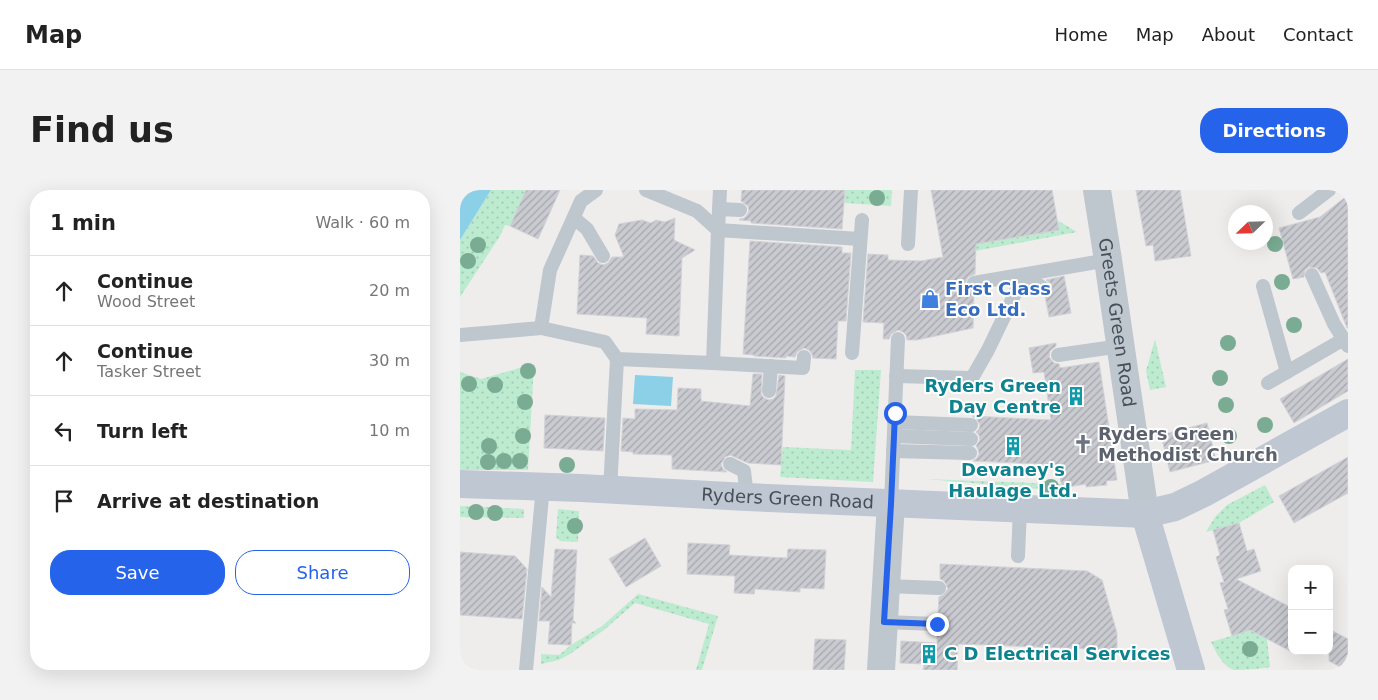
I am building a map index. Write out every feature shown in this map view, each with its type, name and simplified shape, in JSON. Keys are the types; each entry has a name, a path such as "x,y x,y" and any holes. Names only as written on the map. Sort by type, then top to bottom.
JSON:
{"main road":[{"name":"Ryders Green Road","path":"460,484 543,486 747,498 1145,514 1175,507 1204,493 1348,413"},
{"path":"1145,514 1191,670"}],"street":[{"name":"Greets Green Road","path":"1097,190 1145,514"},
{"path":"881,670 891,504"}],"lane":[{"path":"542,328 550,270 581,201 596,190"},
{"path":"646,190 697,211 718,230 830,241 860,239"},
{"path":"713,363 720,190"},
{"path":"908,244 911,190"},
{"path":"1299,213 1329,190"},
{"path":"719,208 740,210"},
{"path":"574,218 587,229 603,256"},
{"path":"852,353 862,309 860,239 862,220"},
{"path":"974,283 1108,260"},
{"path":"1024,275 1043,288"},
{"path":"896,376 972,378 988,350 1024,275"},
{"path":"1268,383 1346,342 1334,324 1312,275"},
{"path":"1262,286 1287,372"},
{"path":"460,334 542,328 605,342 617,359 610,490"},
{"path":"891,504 898,339"},
{"path":"1058,355 1121,346"},
{"path":"617,359 803,368 804,358"},
{"path":"769,391 771,366"},
{"path":"894,429 971,432"},
{"path":"893,451 970,453"},
{"path":"730,464 744,471 747,498"},
{"path":"526,670 543,486"},
{"path":"1018,556 1020,509"},
{"path":"886,586 939,588"},
{"path":"884,622 937,624"}],"green space":[{"path":"491,190 526,190 510,226 505,225 500,236 460,297 460,240"},
{"path":"845,190 892,190 891,206 845,203"},
{"path":"1057,220 1077,232 943,257 941,250 1058,230"},
{"path":"1155,339 1166,387 1150,390 1146,371"},
{"path":"534,364 528,470 460,470 460,372 481,379"},
{"path":"855,370 881,370 873,482 780,477 783,447 851,450"},
{"path":"926,479 1061,484 1062,491"},
{"path":"1265,485 1274,502 1239,523 1206,532 1215,517 1227,505"},
{"path":"460,506 524,509 524,518 460,517"},
{"path":"558,509 579,511 578,542 560,541 556,537"},
{"path":"638,594 718,616 702,670 696,670 709,624 635,603 604,630 570,654 559,660 541,664 541,654 559,655 571,645 602,626"},
{"path":"1254,629 1267,639 1270,667 1238,670 1230,668 1220,658 1211,642"}],"water":[{"path":"460,190 491,190 460,240"},
{"path":"635,375 673,377 671,406 633,404"}],"building":[{"path":"526,190 560,190 538,239 510,226"},
{"path":"742,190 845,190 842,229 751,223 751,221 739,220 744,218 749,211 748,206 741,201"},
{"path":"931,190 1052,190 1059,230 976,244 975,274 968,277 965,284 968,289 974,292 973,328 917,340 907,340 906,335 898,330 891,334 889,339 883,339 884,323 863,322 868,254 888,255 888,260 921,261 943,257"},
{"path":"1136,190 1180,190 1191,256 1155,261 1153,245 1146,246"},
{"path":"1348,195 1347,328 1325,272 1321,273 1317,268 1309,267 1305,270 1304,277 1293,279 1279,228 1320,217"},
{"path":"675,218 674,240 695,250 682,258 679,336 646,334 647,318 577,314 580,255 593,256 598,263 603,265 608,263 612,257 624,257 615,235 619,224 642,220 651,223 656,220 665,222"},
{"path":"750,241 842,247 842,253 851,253 846,321 838,321 836,359 813,358 809,350 804,348 797,352 795,357 786,356 786,358 743,354"},
{"path":"1064,276 1071,313 1049,317 1045,296 1050,293 1052,288 1051,284 1046,280"},
{"path":"1056,343 1056,346 1050,351 1049,357 1054,363 1059,364 1060,368 1099,362 1117,480 1106,481 1107,485 1086,487 1086,484 1062,488 1058,465 973,461 979,454 976,446 980,440 976,432 980,425 976,418 972,416 1051,420 1044,372 1033,373 1029,348"},
{"path":"1348,359 1348,391 1294,423 1280,399"},
{"path":"753,374 762,374 761,394 769,400 776,396 779,375 785,376 781,465 748,463 730,455 725,457 721,464 727,472 672,469 672,455 633,454 633,452 621,451 623,418 635,419 635,409 677,410 678,388 701,389 701,401 750,406"},
{"path":"545,415 605,418 603,451 544,448"},
{"path":"1207,423 1216,460 1170,472 1161,435"},
{"path":"1348,457 1348,493 1294,523 1279,496"},
{"path":"1239,523 1247,551 1254,549 1261,571 1236,579 1288,606 1288,650 1250,630 1232,636 1224,610 1228,609 1220,583 1224,582 1216,557 1220,555 1213,530"},
{"path":"645,538 661,566 626,587 609,559"},
{"path":"688,543 730,545 729,555 787,558 788,549 826,550 824,589 800,588 800,592 755,589 754,594 734,593 735,576 687,574"},
{"path":"555,549 577,550 573,620 576,623 572,623 571,645 548,644 550,621 539,621 542,587 551,597"},
{"path":"460,552 515,556 527,569 522,619 460,615"},
{"path":"940,564 1087,571 1102,580 1117,633 1117,650 958,644 957,670 923,670 924,664 900,663 901,641 937,643 937,633 945,628 944,620 938,615 939,597 948,589 943,580 940,579"},
{"path":"1333,631 1348,639 1348,670 1329,661 1329,655 1333,655"},
{"path":"815,639 846,640 844,670 813,670"}],"place":[{"name":"First Class Eco Ltd.","path":"930,299"},
{"name":"Ryders Green Day Centre","path":"1076,396"},
{"name":"Ryders Green Methodist Church","path":"1083,444"},
{"name":"Devaney's Haulage Ltd.","path":"1013,446"},
{"name":"C D Electrical Services","path":"929,654"}],"route":[{"path":"895,413 884,622 937,624"}]}
